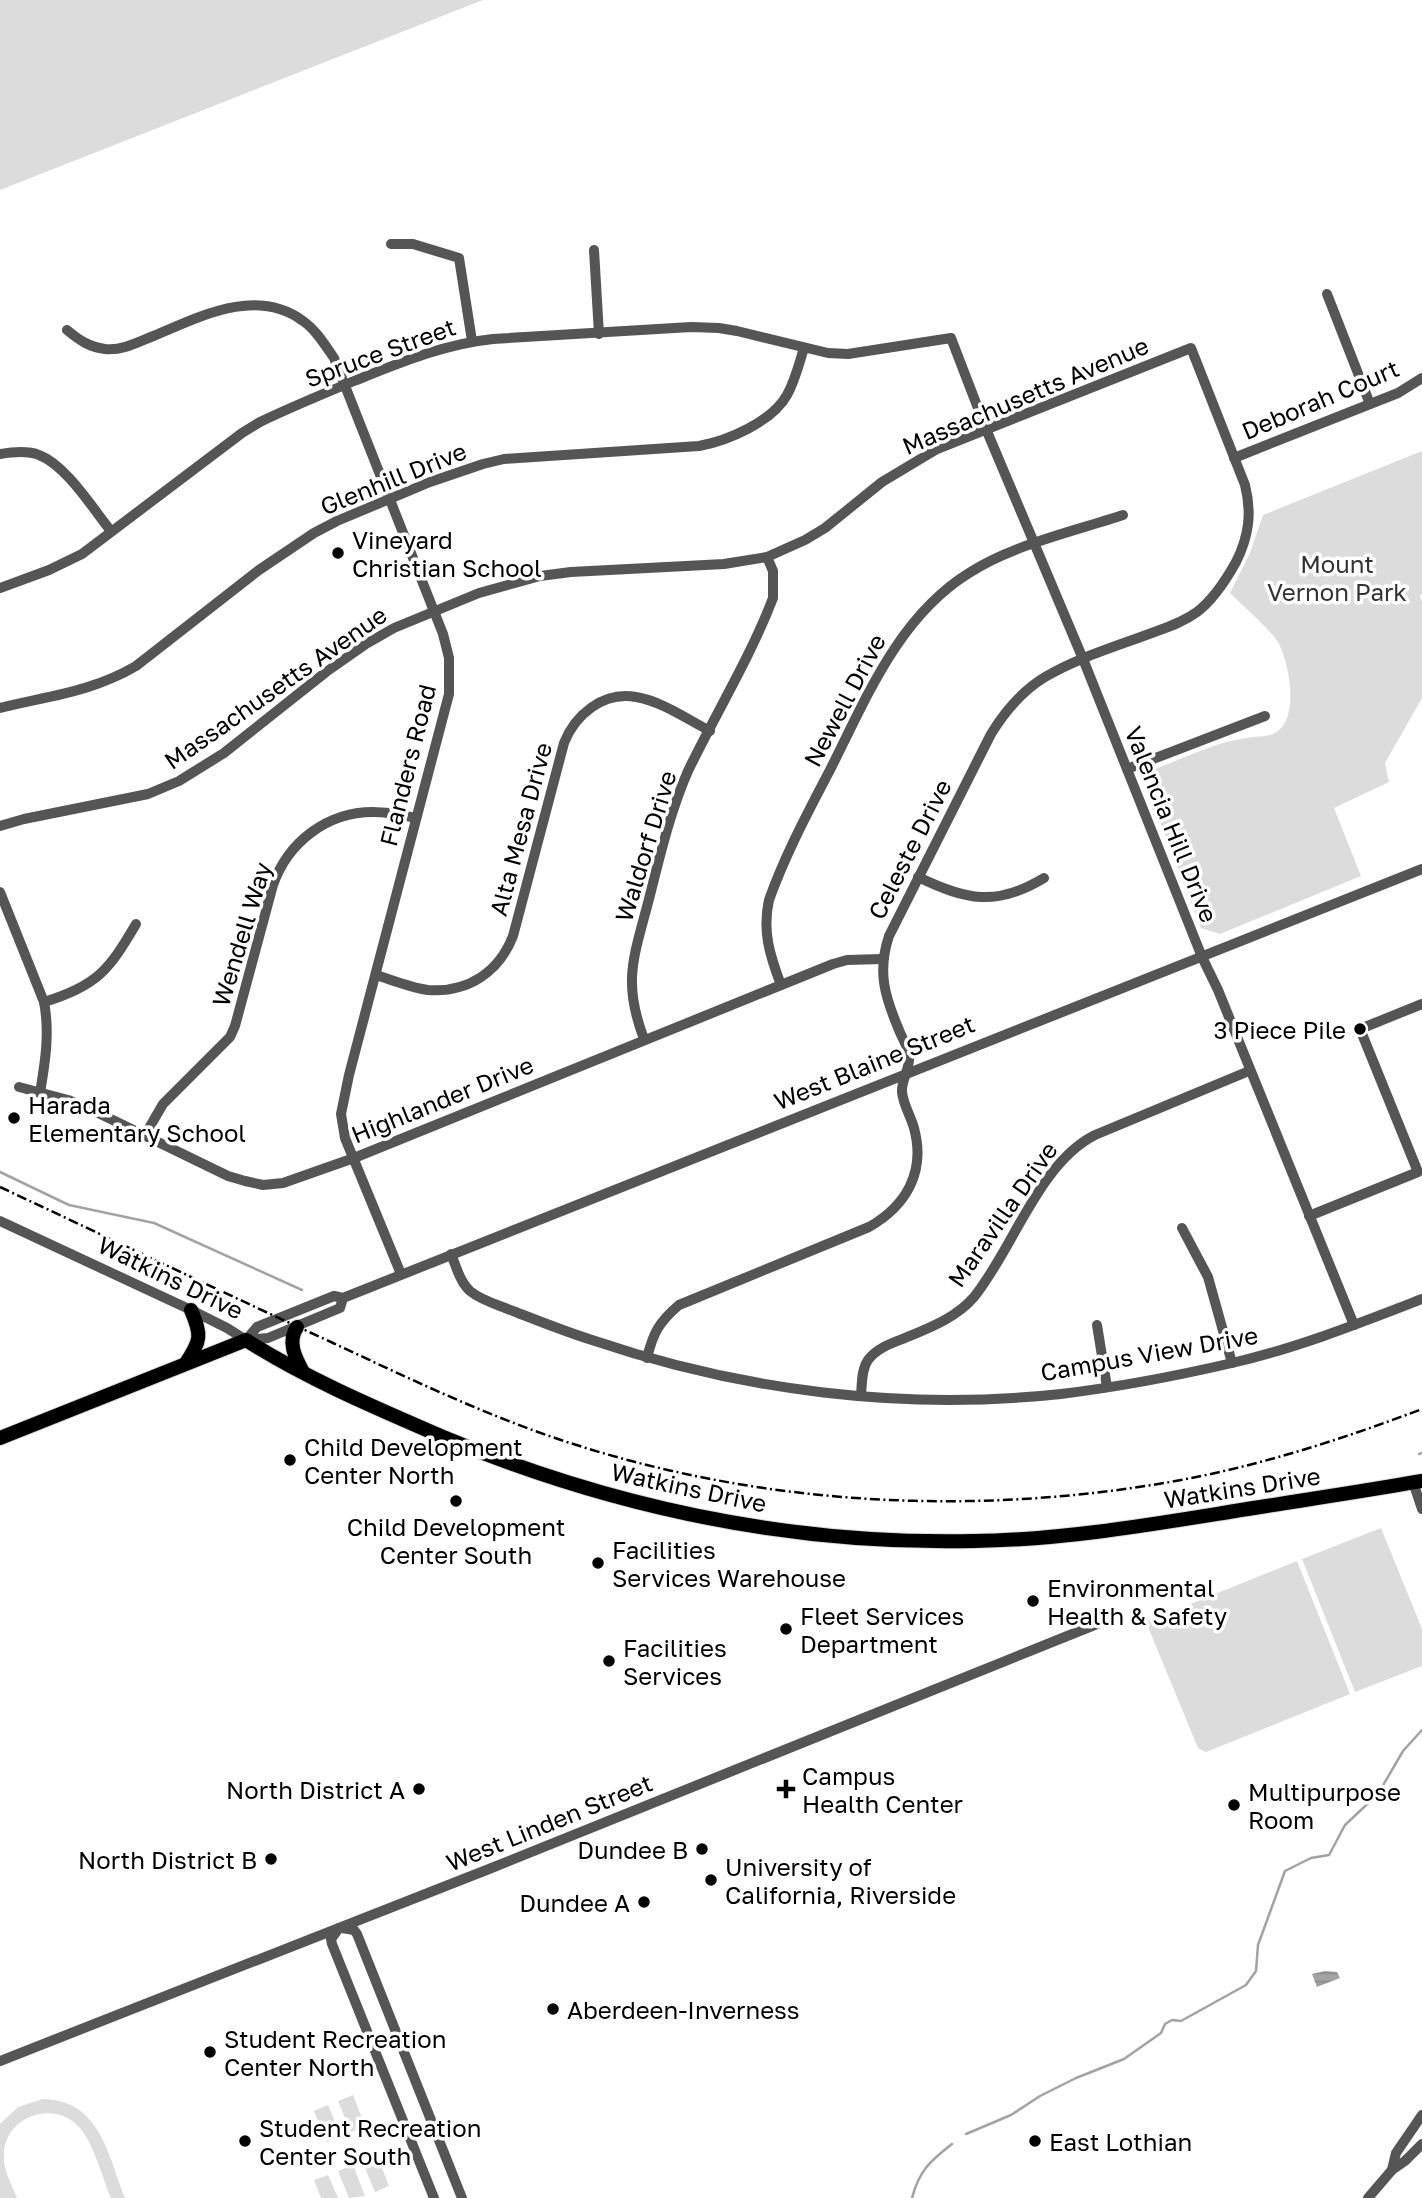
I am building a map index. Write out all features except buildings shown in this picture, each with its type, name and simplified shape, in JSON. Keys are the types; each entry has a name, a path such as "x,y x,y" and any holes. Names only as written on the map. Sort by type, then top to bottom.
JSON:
{"main road":[{"path":"186,1363 199,1340 200,1331 191,1310"},
{"path":"297,1327 292,1334 292,1345 304,1373"},
{"name":"West Blaine Street","path":"0,1438 246,1340"},
{"name":"Watkins Drive","path":"246,1340 304,1373 396,1417 554,1479 719,1521 814,1535 914,1541 1022,1539 1080,1534 1418,1481"}],"street":[{"path":"391,244 413,244 459,258 472,341"},
{"path":"594,250 599,334"},
{"path":"1327,294 1370,404"},
{"name":"Flanders Road","path":"67,330 82,343 114,349 124,348 212,312 234,307 253,305 272,308 304,321 334,358 435,612 449,659 450,684 341,1114 341,1125 401,1274"},
{"name":"Spruce Street","path":"0,588 64,564 82,554 260,422 418,357 472,341 706,327 737,331 828,353 848,354 951,338"},
{"name":"Valencia Hill Drive","path":"951,338 1354,1325"},
{"name":"Glenhill Drive","path":"0,708 83,690 118,677 289,549 337,521 459,471 505,459 715,443 756,423 786,398 804,348"},
{"name":"Massachusetts Avenue","path":"0,826 148,794 179,781 224,752 366,644 394,628 479,593 540,576 571,572 724,564 767,557 825,528 882,482 937,449 1191,348"},
{"name":"Celeste Drive","path":"647,1358 654,1332 679,1306 869,1227 887,1217 899,1205 915,1172 917,1154 912,1118 902,1092 909,1056 887,999 882,959 888,936 1000,718 1030,687 1045,677 1083,659 1185,620 1198,611 1217,591 1240,554 1247,536 1250,517 1245,485 1191,348"},
{"name":"Deborah Court","path":"1234,458 1398,393 1422,378"},
{"path":"0,454 29,452 50,461 111,531"},
{"name":"Newell Drive","path":"781,985 767,945 765,924 769,900 814,801 882,668 910,626 940,594 988,563 1034,544 1123,515"},
{"name":"Waldorf Drive","path":"644,1039 635,1016 631,969 675,805 689,770 774,598 773,571 767,557"},
{"name":"Alta Mesa Drive","path":"376,975 427,990 443,989 471,982 492,971 501,961 513,936 564,743 569,731 586,711 600,701 634,696 650,701 710,731"},
{"path":"1127,769 1265,716"},
{"name":"Wendell Way","path":"145,1135 163,1104 220,1050 230,1037 273,885 279,869 295,846 306,835 347,814 382,812 416,818"},
{"name":"West Blaine Street","path":"246,1340 257,1327 334,1296 343,1298 1422,869"},
{"path":"918,877 949,891 980,897 1000,896 1017,891 1044,878"},
{"path":"0,892 44,1002 47,1016 47,1044 40,1093"},
{"path":"44,1002 69,995 96,979 120,951 136,924"},
{"name":"Highlander Drive","path":"19,1087 68,1100 228,1176 263,1185 283,1183 354,1158 833,964 882,959"},
{"path":"1309,1216 1418,1172 1360,1029 1422,1004"},
{"name":"Maravilla Drive","path":"861,1396 865,1368 876,1352 946,1319 973,1298 1054,1171 1073,1147 1095,1135 1249,1071"},
{"name":"Watkins Drive","path":"0,1221 191,1310 246,1340"},
{"path":"1182,1228 1208,1277 1233,1363"},
{"name":"Campus View Drive","path":"450,1254 468,1290 560,1330 699,1372 804,1391 861,1396 947,1399 1011,1397 1107,1387 1233,1363 1354,1325 1422,1299"},
{"name":"West Blaine Street","path":"246,1340 268,1339 297,1327 340,1308 343,1298"},
{"path":"1097,1325 1107,1387"},
{"path":"1418,1481 1422,1509"},
{"name":"West Linden Street","path":"0,2061 1112,1618"},
{"path":"434,2198 332,1944 331,1939 339,1928 349,1927 357,1934 462,2198"},
{"path":"1392,2170 1396,2154 1422,2115"},
{"path":"1368,2198 1392,2170 1422,2144"}],"green space":[{"path":"0,0 483,0 0,190"},
{"name":"Mount Vernon Park","path":"1422,451 1422,698 1385,763 1389,782 1334,808 1361,876 1220,934 1201,928 1144,781 1147,774 1155,769 1224,743 1271,735 1284,723 1290,702 1290,689 1283,653 1271,633 1230,593 1250,553 1263,515"},
{"path":"1381,1528 1422,1629 1422,1666 1355,1692 1302,1559"},
{"path":"1297,1561 1350,1694 1206,1752 1198,1748 1146,1622"},
{"path":"353,2095 365,2126 351,2132 338,2101"},
{"path":"43,2099 62,2102 90,2119 107,2148 125,2198 111,2198 92,2149 77,2125 55,2114 44,2114 22,2121 13,2129 7,2140 4,2164 17,2198 0,2198 0,2124 18,2107"},
{"path":"328,2105 341,2136 327,2142 314,2111"},
{"path":"377,2155 389,2186 375,2192 362,2161"},
{"path":"353,2165 365,2196 349,2198 338,2171"},
{"path":"328,2175 338,2198 321,2198 314,2180"}],"shaded area":[{"path":"1337,1972 1340,1978 1317,1987 1312,1974"}],"waterway":[{"path":"0,1172 69,1205 154,1223 302,1290"},
{"path":"966,2134 1011,2115 1040,2096 1076,2078 1124,2059 1161,2033 1165,2024 1172,2020 1181,2021 1246,1985 1256,1971 1258,1945 1285,1871 1311,1858 1329,1855 1345,1825 1378,1794 1403,1751 1422,1730"},
{"path":"912,2198 926,2167 952,2144"}],"railway":[{"path":"0,1187 389,1369 503,1419 635,1462 710,1479 786,1491 940,1501 1094,1493 1234,1469 1329,1442 1422,1409"}],"place":[{"name":"Vineyard Christian School","path":"338,553"},
{"name":"3 Piece Pile","path":"1360,1029"},
{"name":"Harada Elementary School","path":"14,1118"},
{"name":"Child Development Center North","path":"290,1460"},
{"name":"Child Development Center South","path":"456,1501"},
{"name":"Facilities Services Warehouse","path":"598,1563"},
{"name":"Environmental Health & Safety","path":"1033,1601"},
{"name":"Fleet Services Department","path":"786,1629"},
{"name":"Facilities Services","path":"609,1661"},
{"name":"North District A","path":"419,1789"},
{"name":"Campus Health Center","path":"786,1789"},
{"name":"Multipurpose Room","path":"1234,1805"},
{"name":"Dundee B","path":"702,1849"},
{"name":"North District B","path":"271,1859"},
{"name":"University of California, Riverside","path":"711,1880"},
{"name":"Dundee A","path":"644,1902"},
{"name":"Aberdeen-Inverness","path":"553,2009"},
{"name":"Student Recreation Center North","path":"210,2052"},
{"name":"Student Recreation Center South","path":"245,2141"},
{"name":"East Lothian","path":"1035,2141"}]}
